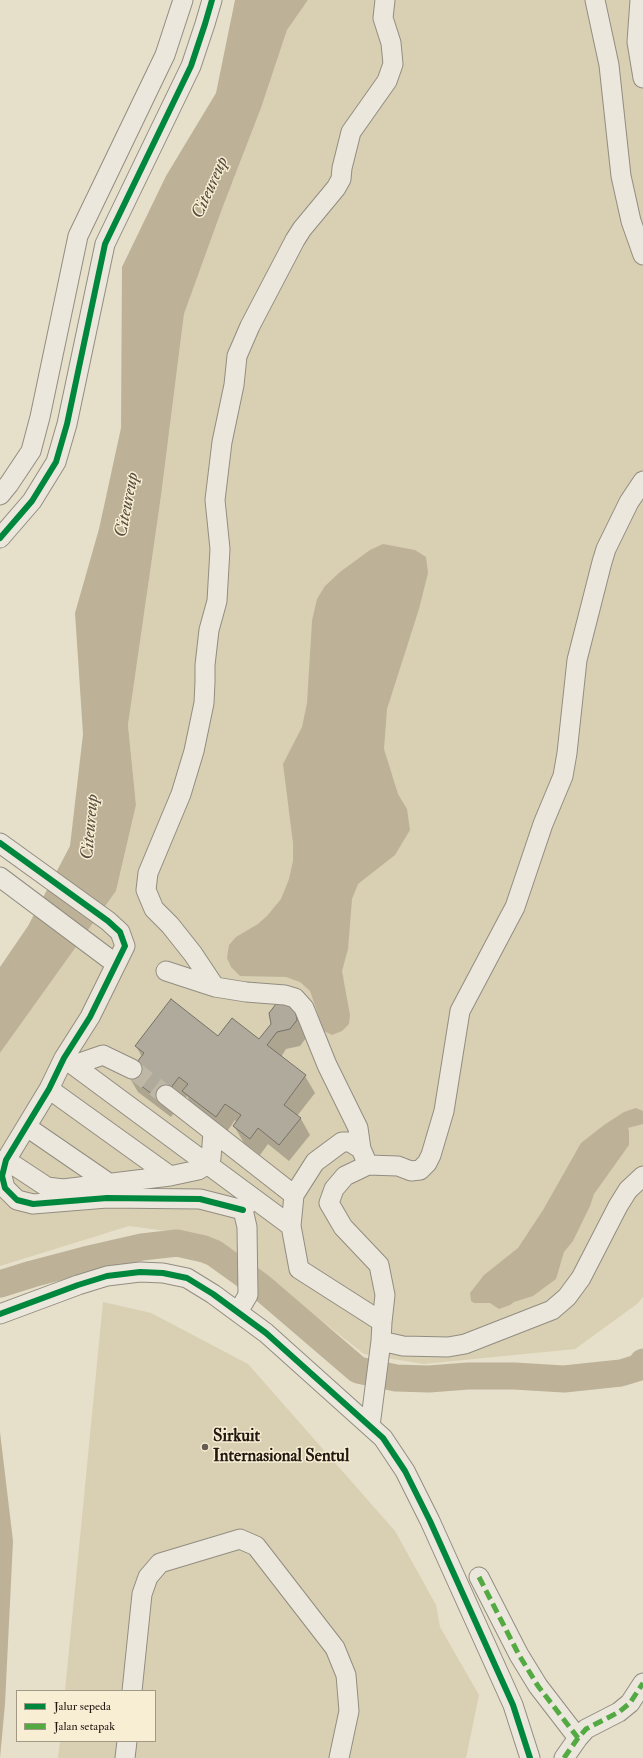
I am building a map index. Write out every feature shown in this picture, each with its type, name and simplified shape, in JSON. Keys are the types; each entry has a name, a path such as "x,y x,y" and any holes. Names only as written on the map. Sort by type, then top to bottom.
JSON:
{"street":[{"path":"0,538 32,501 56,462 67,424 105,244 191,66 212,0"},
{"path":"215,986 174,930 154,909 146,890 148,873 181,794 194,751 204,703 206,682 205,665 209,630 217,601 220,549 215,500 222,442 234,385 237,356 250,326 295,240 302,229 336,188 341,179 342,168 351,132 387,81 393,64 391,43 383,18 385,0"},
{"path":"595,0 609,65 621,176 631,221 643,255"},
{"path":"640,0 637,42 643,78"},
{"path":"0,495 31,451 40,417 78,236 165,55 181,8 205,24"},
{"path":"382,1322 299,1269 292,1226 294,1195 315,1162 342,1142 350,1142 365,1157 411,1171 420,1170 427,1163 431,1155 444,1111 460,1011 515,907 543,824 563,776 567,753 577,660 602,562 606,549 629,502 643,481"},
{"path":"0,844 108,921 120,932 125,946 69,1062 49,1088 6,1160 2,1176 5,1188 17,1200 33,1204 107,1198 200,1199 248,1211 292,1226"},
{"path":"0,877 116,964"},
{"path":"166,971 215,986 246,992 285,995 295,998 304,1008 327,1065 358,1128 365,1157"},
{"path":"69,1062 103,1055 132,1069"},
{"path":"69,1062 208,1164 248,1211 248,1295 238,1312"},
{"path":"49,1088 170,1176"},
{"path":"166,1095 294,1195"},
{"path":"27,1127 110,1184"},
{"path":"6,1160 47,1187 63,1189 170,1176 198,1170 208,1164 211,1158 212,1132"},
{"path":"365,1157 334,1188 329,1203 343,1227 379,1265 385,1295 370,1426"},
{"path":"380,1349 403,1346 448,1347 465,1344 552,1310 567,1297 581,1278 618,1206 628,1190 643,1176"},
{"path":"0,1314 78,1285 107,1276 140,1272 163,1273 187,1278 213,1294 266,1334 383,1438 404,1471 430,1521 513,1705 530,1758"},
{"path":"132,1690 142,1594 148,1577 160,1563 240,1539 256,1546 335,1648 346,1675 349,1711 339,1758"},
{"path":"479,1577 530,1674 578,1738"},
{"path":"564,1758 586,1729 618,1712 630,1702 643,1683"},
{"path":"125,1758 127,1742"}],"shaded area":[{"path":"308,0 643,0 643,1297 637,1304 575,1349 423,1364 364,1354 238,1255 197,1235 129,1226 0,1266 0,1053 116,891 136,805 128,725 161,496 184,314 261,108 287,30"},
{"name":"Sirkuit Internasional Sentul","path":"103,1302 151,1313 248,1364 395,1531 436,1605 440,1627 479,1695 466,1758 58,1758 60,1742 156,1742 156,1690 65,1690"}],"water":[{"name":"Citeureup","path":"235,0 308,0 287,30 261,108 184,314 161,496 128,725 136,805 116,891 0,1053 0,967 28,926 70,846 83,734 75,613 99,529 121,428 122,267 166,176 216,93"},
{"path":"383,544 415,550 426,557 428,573 419,609 387,709 384,749 398,794 407,809 410,830 395,855 358,884 352,899 348,949 342,971 350,1015 349,1024 342,1031 332,1035 324,1031 310,991 300,982 286,977 240,976 231,967 227,958 229,945 236,937 258,924 267,916 281,899 289,879 293,861 293,843 283,764 302,727 307,703 312,621 317,599 325,586 340,572 370,550"},
{"path":"636,1108 643,1111 643,1124 628,1128 629,1145 594,1194 590,1206 573,1241 564,1252 556,1279 533,1296 499,1309 490,1303 474,1303 471,1301 470,1293 484,1275 518,1248 543,1210 581,1143 624,1112"},
{"path":"0,1432 13,1541 5,1704 0,1758"}],"building":[{"path":"171,999 218,1036 232,1018 259,1039 271,1024 269,1013 276,1004 287,1003 295,1009 297,1020 290,1029 277,1032 267,1045 306,1075 284,1105 301,1118 279,1145 258,1128 250,1139 233,1126 241,1115 225,1104 216,1117 182,1091 188,1084 179,1077 161,1101 127,1075 144,1053 135,1046"}],"waterway":[{"path":"0,1284 85,1260 142,1247 177,1243 204,1249 214,1253 260,1286 358,1370 396,1378 429,1379 468,1376 514,1376 564,1379 621,1373 640,1367 643,1362"}],"tunnel":[{"path":"132,1069 166,1095"}],"marked path":[{"path":"479,1577 519,1655 538,1686 578,1738"},
{"path":"564,1758 586,1729 619,1712 630,1703 643,1683"}],"cycle path":[{"path":"0,538 32,501 56,462 67,424 105,244 191,66 212,0"},
{"path":"0,843 108,921 120,932 125,946 90,1017 64,1058 49,1089 6,1160 2,1176 5,1188 17,1200 33,1204 107,1198 200,1199 243,1210"},
{"path":"0,1314 78,1285 107,1276 140,1272 163,1273 187,1278 213,1294 266,1333 383,1438 405,1471 430,1521 513,1705 530,1758"}],"place":[{"name":"Sirkuit Internasional Sentul","path":"205,1447"}]}
